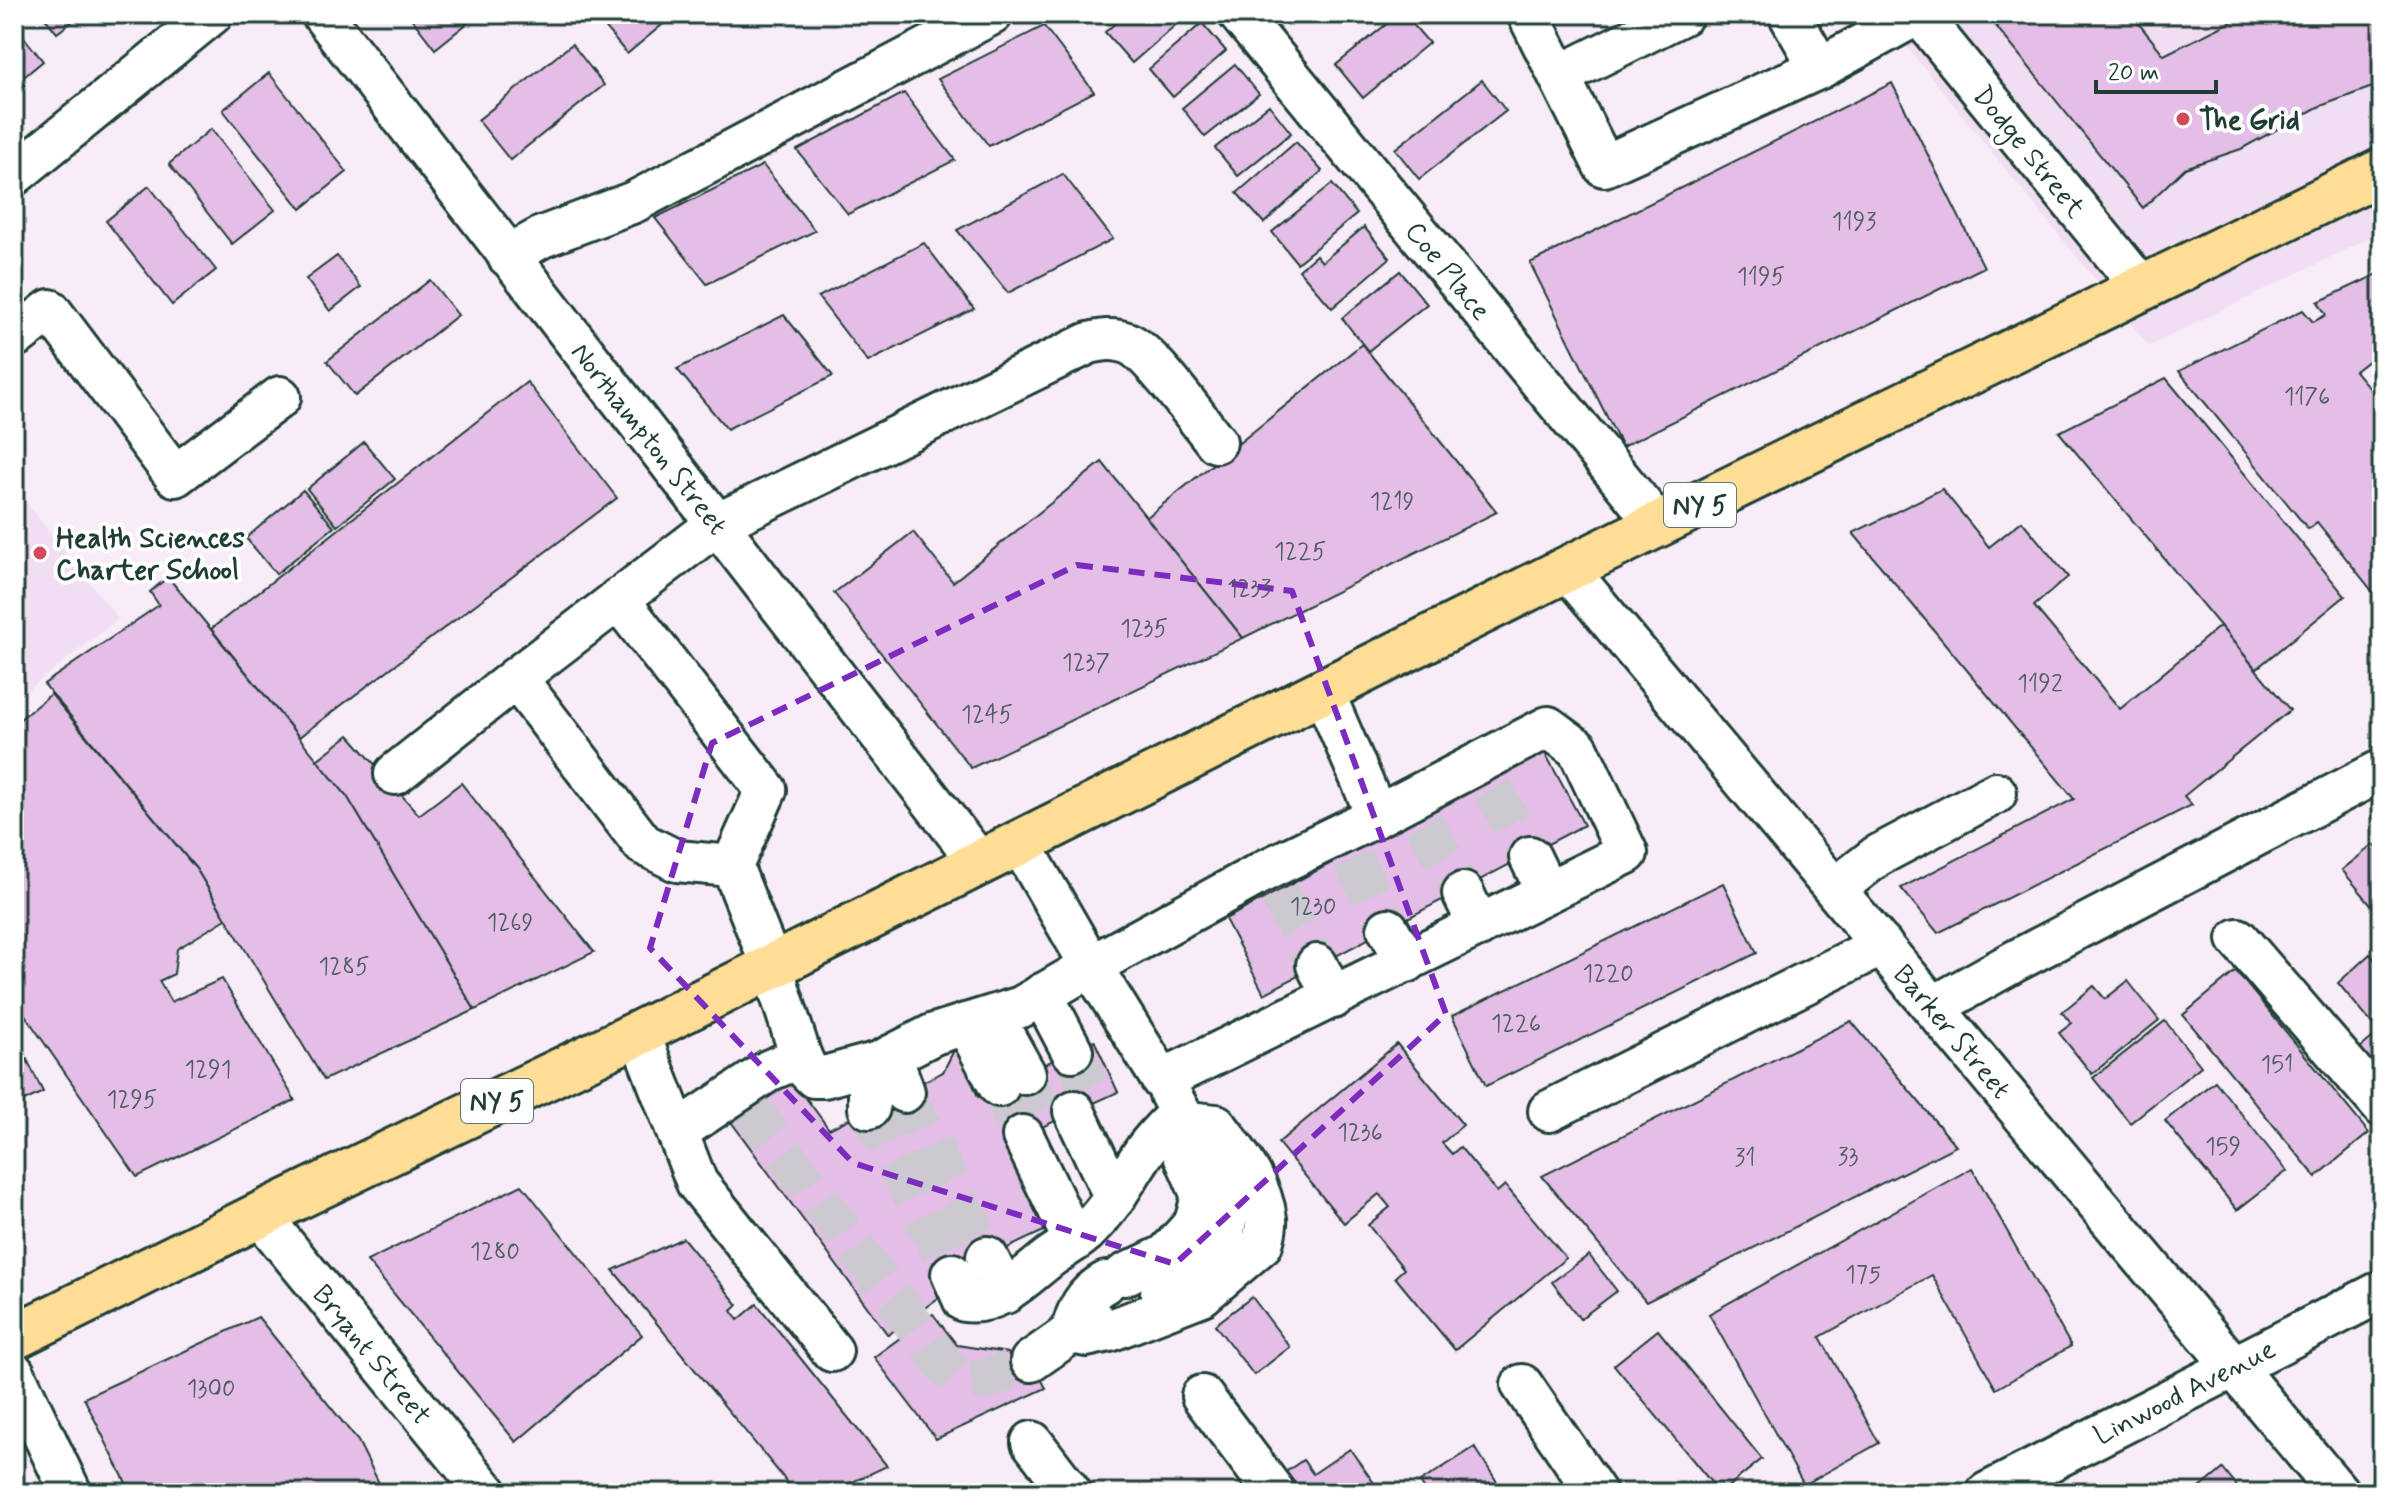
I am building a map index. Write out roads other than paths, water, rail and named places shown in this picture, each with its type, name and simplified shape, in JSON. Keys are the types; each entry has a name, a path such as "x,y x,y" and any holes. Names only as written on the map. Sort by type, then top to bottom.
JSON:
{"main road":[{"name":"NY 5","path":"14,1337 639,1033 1567,569 2382,171"}],"street":[{"path":"14,175 212,14"},
{"name":"Northampton Street","path":"322,14 979,862"},
{"path":"508,256 542,237 634,202 992,14"},
{"name":"Coe Place","path":"1239,14 1659,526"},
{"path":"1528,14 1604,166 1820,68 1918,14"},
{"path":"1559,76 1683,14"},
{"path":"1789,14 1820,68"},
{"name":"Dodge Street","path":"1918,14 2142,288"},
{"path":"14,330 18,335 50,310 175,476 280,397"},
{"path":"395,774 717,524 1089,343 1107,339 1130,344 1216,442"},
{"name":"Barker Street","path":"1567,569 2339,1493"},
{"path":"618,599 766,790 732,866 812,1067"},
{"path":"516,678 643,844 677,861 732,866"},
{"path":"1323,691 1403,813"},
{"path":"677,1132 742,1098 770,1070 812,1067 882,1082 934,1034 1006,1010 1091,966 1346,846 1403,813 1486,776 1548,727 1578,749 1627,853 1547,892 1471,910 1325,982 1177,1105 1104,1208 1005,1293 975,1302 967,1277"},
{"path":"1933,1007 2382,770"},
{"path":"1835,889 1877,856 1996,793"},
{"path":"1020,843 1091,966 1222,1173 1230,1200 1224,1231 1180,1284 1136,1308 1098,1320 1071,1333 1031,1361"},
{"path":"1530,857 1547,892"},
{"path":"2238,939 2382,1106"},
{"path":"1549,1111 1882,945"},
{"path":"1006,1010 1036,1068 1006,1010"},
{"path":"639,1033 697,1183 832,1351"},
{"path":"1071,1333 1078,1308 1094,1288 1166,1255 1195,1223 1202,1196 1183,1152 1177,1105"},
{"path":"1104,1208 1060,1118 1104,1208"},
{"name":"Bryant Street","path":"260,1215 487,1493"},
{"name":"Linwood Avenue","path":"1987,1493 2382,1291"},
{"path":"14,1373 71,1493"},
{"path":"1522,1385 1596,1493"},
{"path":"1202,1396 1275,1493"},
{"path":"1032,1442 1071,1493"}],"tunnel":[{"path":"1492,789 1530,857"},
{"path":"1423,823 1463,893"},
{"path":"1353,859 1388,929"},
{"path":"1279,894 1317,965"},
{"path":"1072,1051 1096,1102"},
{"path":"1025,1074 1048,1124"},
{"path":"999,1086 1023,1136"},
{"path":"904,1092 987,1257"},
{"path":"748,1105 945,1366 963,1382 987,1379 1031,1361"},
{"path":"869,1108 952,1274"}],"place":[{"name":"The Grid","path":"2183,119"},
{"name":"Health Sciences Charter School","path":"40,553"}]}
